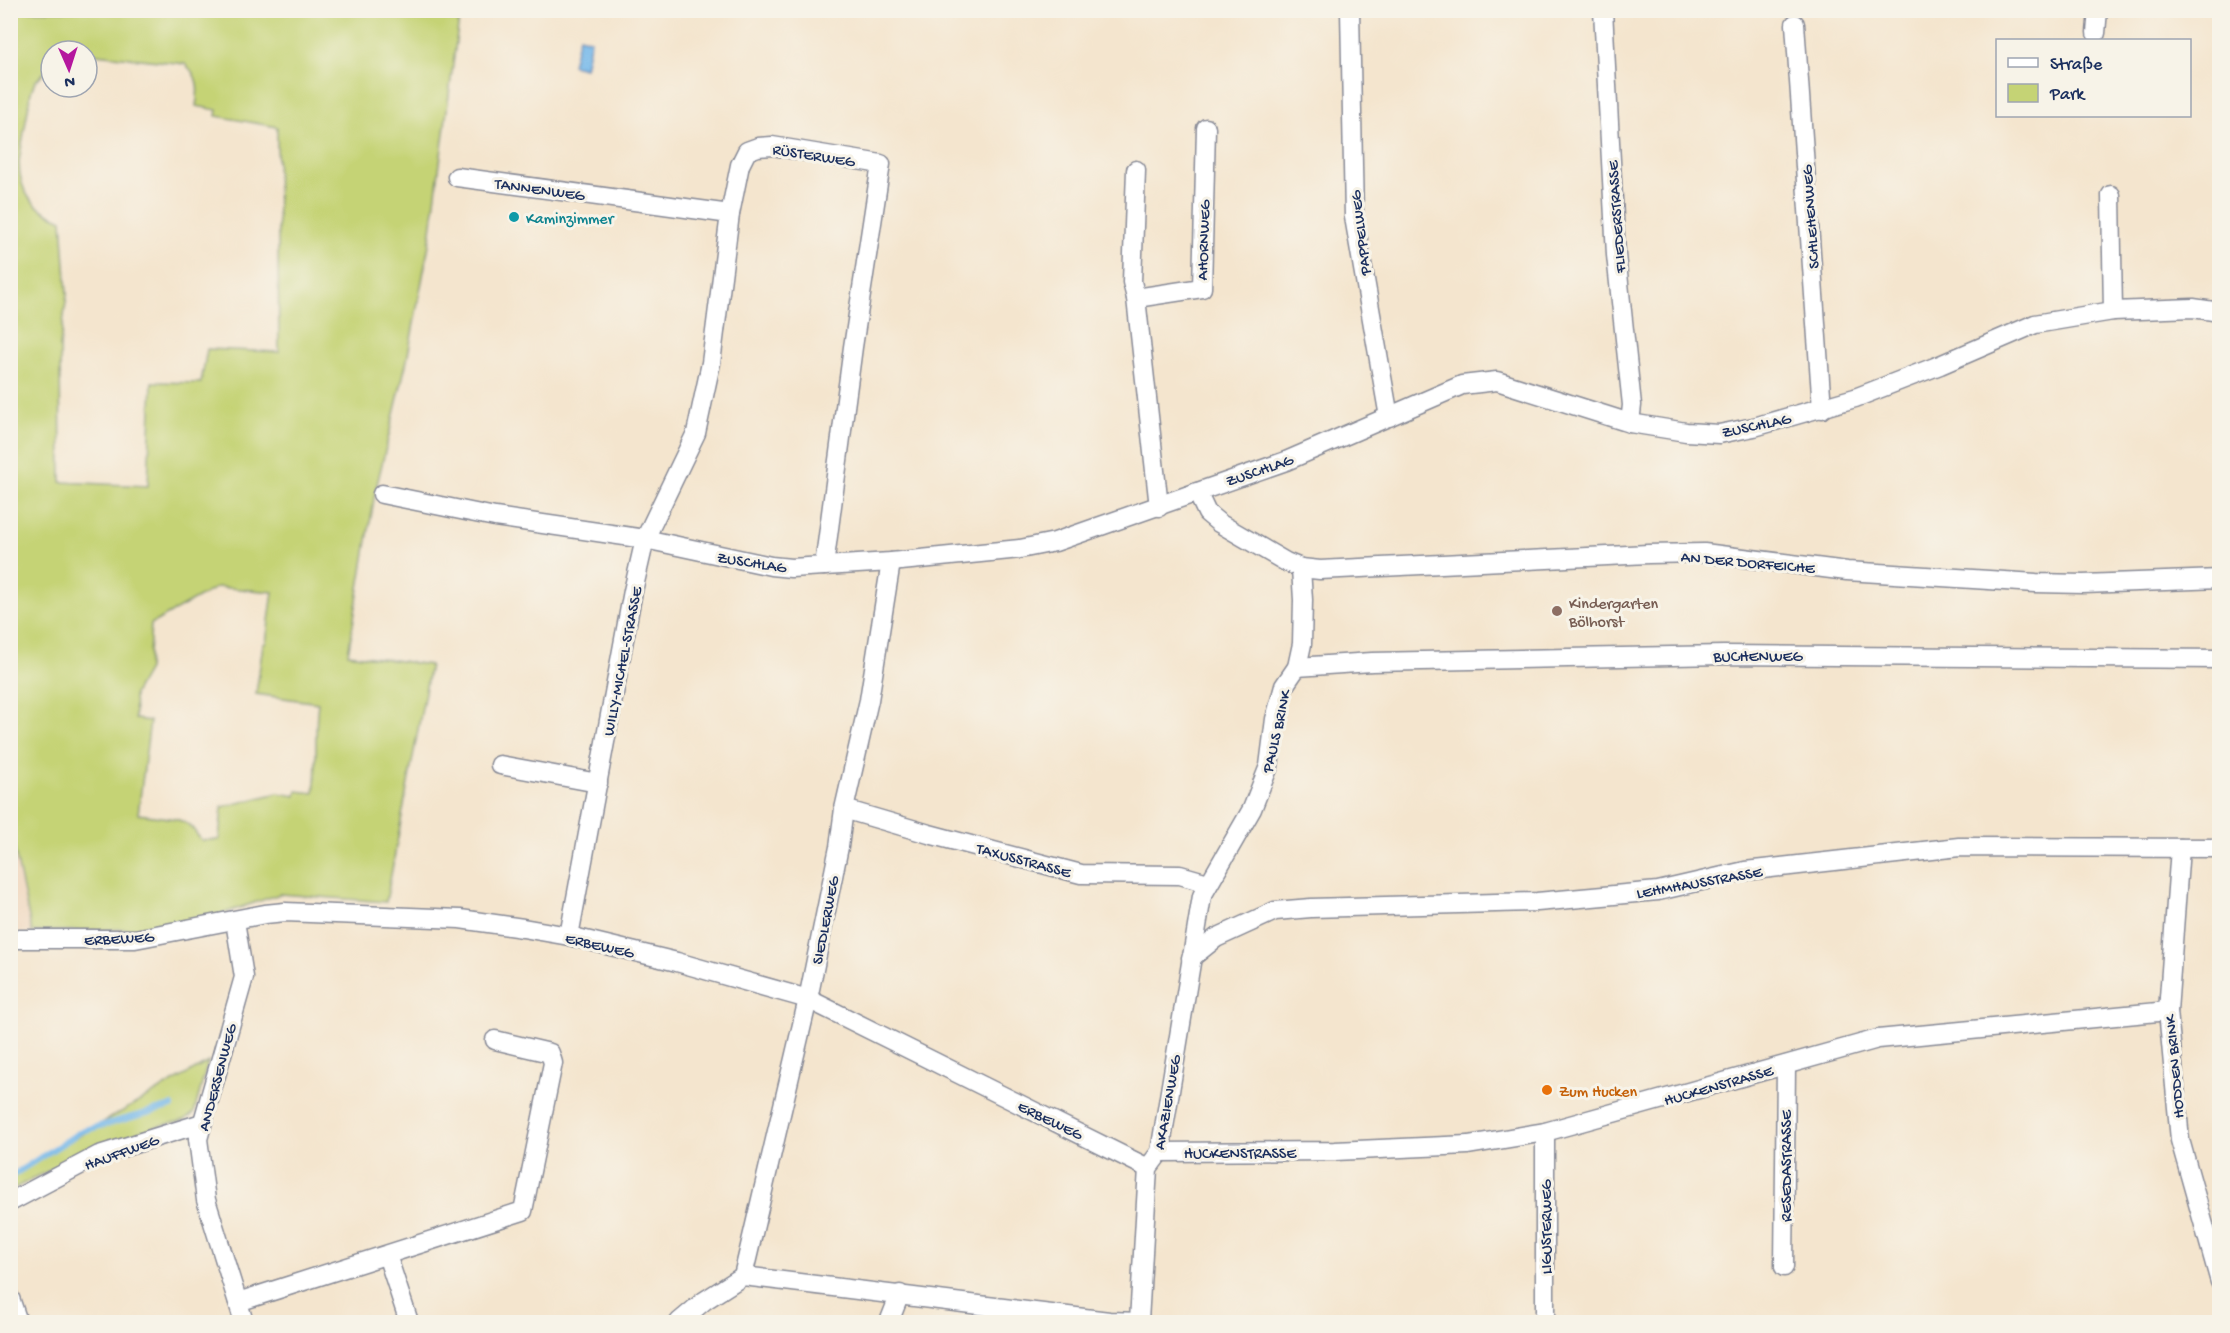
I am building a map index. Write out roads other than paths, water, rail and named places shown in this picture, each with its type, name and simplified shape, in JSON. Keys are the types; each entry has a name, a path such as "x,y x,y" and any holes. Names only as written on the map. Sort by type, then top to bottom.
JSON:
{"street":[{"name":"PAPPELWEG","path":"1350,10 1354,216 1389,417"},
{"name":"FLIEDERSTRASSE","path":"1602,10 1616,255 1632,405 1630,423"},
{"path":"2096,33 2098,10"},
{"name":"SCHLEHENWEG","path":"1795,24 1822,409"},
{"name":"AHORNWEG","path":"1136,298 1202,288 1206,128"},
{"name":"RÜSTERWEG","path":"645,539 696,434 711,363 730,214 740,165 747,151 772,146 881,164 853,347 824,566"},
{"path":"1136,170 1132,282 1136,298 1159,507"},
{"name":"TANNENWEG","path":"457,177 730,214"},
{"path":"2111,195 2113,311"},
{"name":"ZUSCHLAG","path":"382,494 495,517 645,539 754,564 791,568 891,562 1020,549 1055,542 1286,461 1462,385 1476,382 1497,381 1630,423 1686,432 1719,434 1822,409 1929,369 2035,324 2113,311 2193,308 2220,312"},
{"name":"AN DER DORFEICHE","path":"1197,492 1208,513 1220,523 1286,562 1301,568 1320,570 1704,553 1847,571 2036,583 2083,584 2220,579"},
{"name":"WILLY-MICHEL-STRASSE","path":"569,936 633,591 645,539"},
{"name":"SIEDLERWEG","path":"742,1276 808,999 844,809 869,700 891,562"},
{"name":"PAULS BRINK","path":"1208,883 1256,798 1269,766 1275,719 1284,686 1297,667 1302,644 1301,568"},
{"name":"BUCHENWEG","path":"1297,667 1372,662 1724,655 2220,659"},
{"path":"500,765 598,783"},
{"name":"TAXUSSTRASSE","path":"844,809 1081,874 1180,875 1208,883"},
{"name":"LEHMHAUSSTRASSE","path":"1191,958 1216,938 1275,911 1537,902 1658,891 1745,871 1959,847 2220,848"},
{"name":"HODDEN BRINK","path":"2180,848 2168,1011 2180,1140 2220,1282"},
{"name":"AKAZIENWEG","path":"1139,1322 1148,1168 1160,1152 1202,896 1208,883"},
{"name":"ERBEWEG","path":"10,939 135,939 285,912 448,918 569,936 677,962 808,999 1148,1168"},
{"name":"ANDERSENWEG","path":"235,921 244,977 198,1139 206,1200 244,1323"},
{"name":"HUCKENSTRASSE","path":"1160,1152 1335,1151 1457,1146 1545,1132 1878,1039 2168,1011"},
{"path":"238,1302 523,1212 553,1063 549,1053 495,1040"},
{"name":"RESEDASTRASSE","path":"1784,1267 1786,1065"},
{"name":"HAUFFWEG","path":"10,1202 99,1155 202,1123"},
{"name":"LIGUSTERWEG","path":"1545,1132 1545,1323"},
{"path":"387,1255 409,1323"},
{"path":"679,1323 704,1301 742,1276 900,1294 1108,1322 1139,1322"},
{"path":"890,1323 900,1294"},
{"path":"10,1298 18,1323"}],"water":[{"path":"579,37 591,40 585,68 572,65"}],"waterway":[{"path":"10,1177 82,1131 172,1106"}],"place":[{"name":"Kaminzimmer","path":"514,217"},
{"name":"Kindergarten Bölhorst","path":"1557,611"},
{"name":"Zum Hucken","path":"1547,1090"}]}
